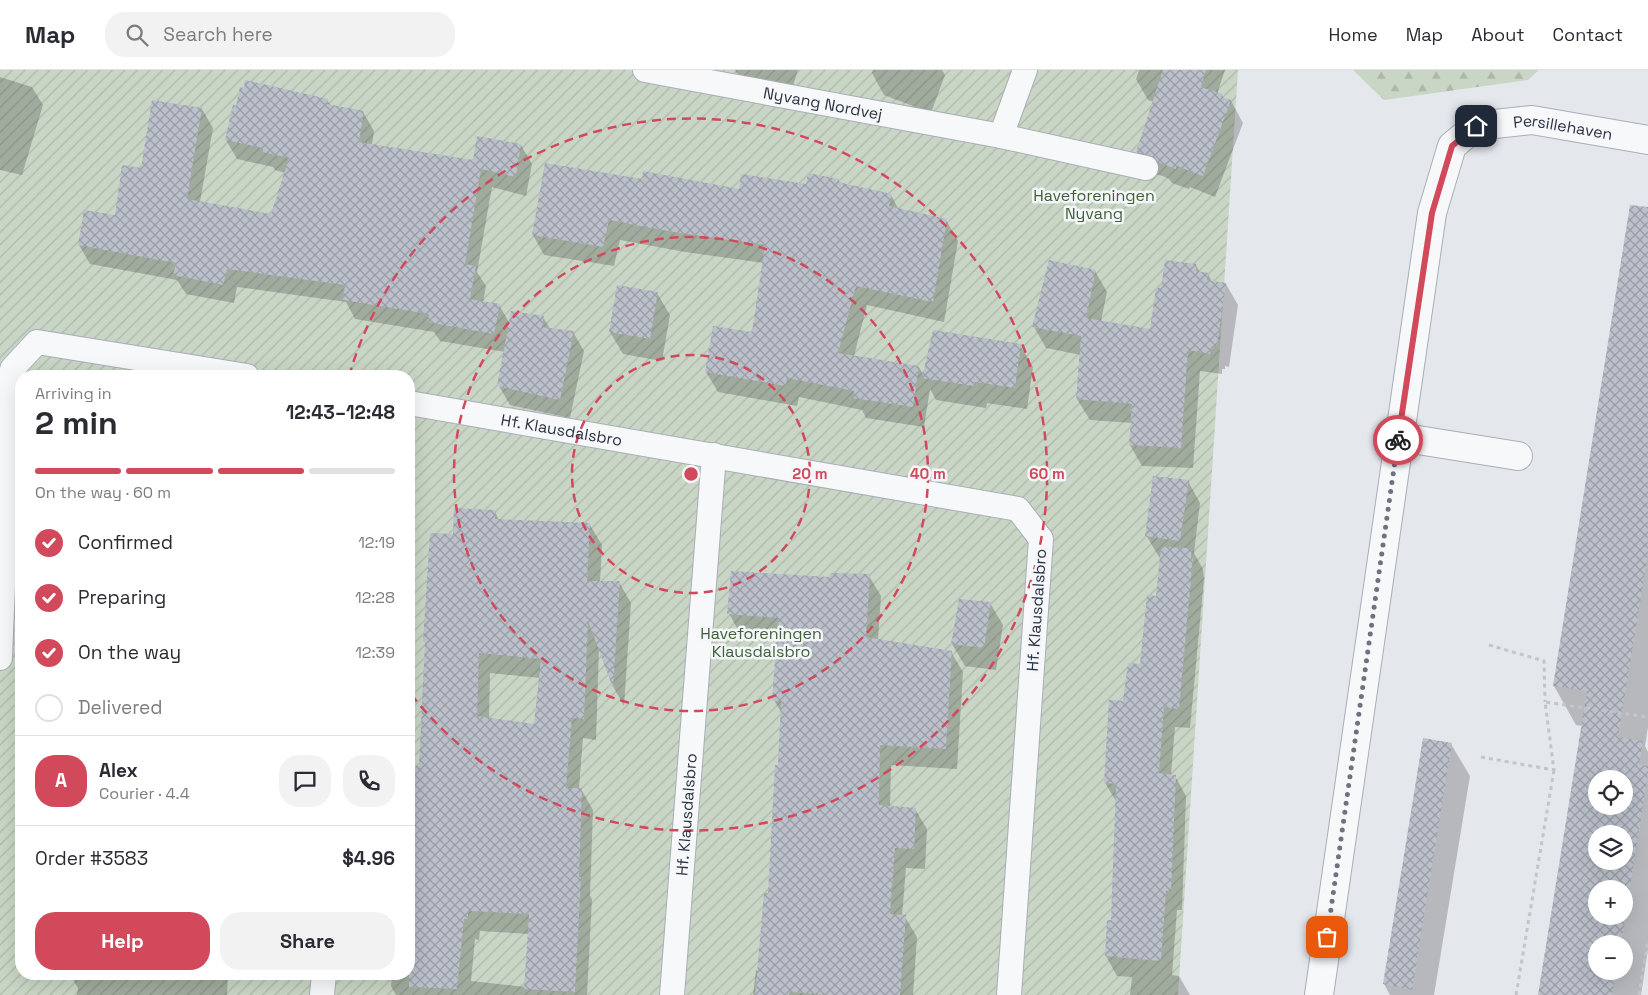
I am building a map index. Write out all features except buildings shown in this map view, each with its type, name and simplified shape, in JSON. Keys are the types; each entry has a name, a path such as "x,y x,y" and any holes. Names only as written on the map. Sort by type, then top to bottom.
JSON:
{"street":[{"name":"Persillehaven","path":"1399,437 1432,213 1452,146 1476,126 1532,120 1648,140"},
{"path":"1319,995 1399,437 1518,456"}],"lane":[{"name":"Nyvang Nordvej","path":"645,70 1001,136 1146,168"},
{"path":"1001,136 1025,70"},
{"path":"0,658 12,369 37,342 210,370"},
{"name":"Hf. Klausdalsbro","path":"415,404 714,455 1018,510 1040,539 1009,995"},
{"name":"Hf. Klausdalsbro","path":"672,995 714,455"},
{"path":"322,995 323,980"}],"path":[{"path":"1489,644 1544,661 1546,702 1554,770 1516,995"},
{"path":"1546,702 1648,717"},
{"path":"1481,757 1554,770"},
{"path":"1639,995 1648,941"}],"green space":[{"name":"Haveforeningen Klausdalsbro","path":"0,70 1238,70 1178,995 0,995"},
{"path":"1353,70 1539,70 1528,80 1384,100"}],"way so far":[{"path":"1327,937 1398,440"}],"route":[{"path":"1398,440 1432,213 1452,146 1476,126"}],"park label":[{"name":"Haveforeningen Nyvang","path":"1094,204"}]}
